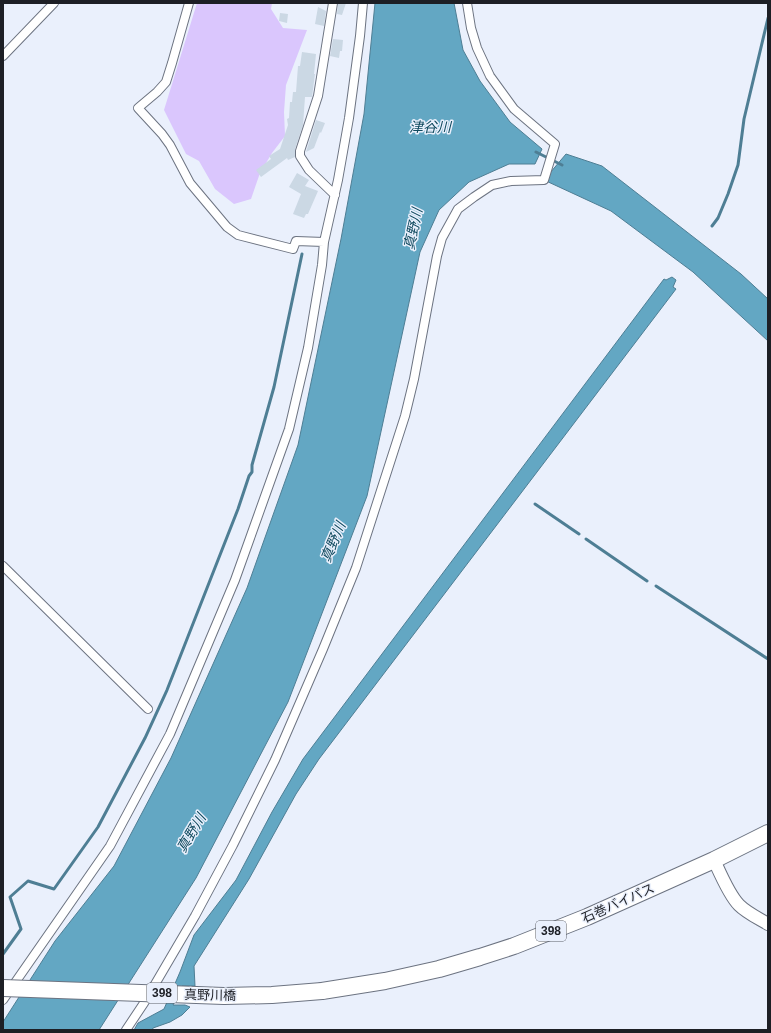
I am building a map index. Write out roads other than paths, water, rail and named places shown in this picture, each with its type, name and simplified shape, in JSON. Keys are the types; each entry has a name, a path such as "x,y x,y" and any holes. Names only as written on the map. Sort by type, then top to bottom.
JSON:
{"highway":[{"name":"石巻バイパス","path":"322,991 385,981 440,969 514,946 586,917 714,860 768,833"},
{"name":"真野川橋","path":"3,988 224,996 272,995 322,991"}],"street":[{"path":"3,56 54,3"},
{"path":"189,3 166,82 157,92 138,108 162,134 190,183 227,227 238,235 293,249 296,240 324,242"},
{"path":"333,3 318,96 300,151 300,156 309,170 335,195"},
{"path":"3,1000 110,846 170,734 235,580 288,429 308,348 322,265 324,242 335,195 349,118 363,3"},
{"path":"126,1030 144,1003 195,916 233,845 275,760 356,568 405,416 414,379 437,256 442,238 458,209 492,185 511,181 544,180 555,144 514,109 490,76 471,28 467,3"},
{"path":"3,566 148,709"},
{"path":"714,860 725,884 738,904 768,924"}],"water":[{"name":"津谷川","path":"375,3 454,3 463,50 480,81 510,122 542,149 535,164 509,164 469,182 439,210 420,252 367,496 288,702 196,878 99,1030 3,1030 3,1022 55,941 114,866 171,758 247,588 298,445 341,239 364,114"},
{"path":"566,154 602,166 741,274 768,299 768,341 693,272 611,211 544,180"},
{"path":"672,277 676,280 673,287 676,289 319,759 296,794 249,879 194,966 195,986 182,986 173,1005 185,1005 190,1007 182,1015 170,1022 153,1028 152,1030 134,1030 138,1023 164,1009 194,935 236,880 272,812 303,759 664,279 666,280"}],"waterway":[{"path":"712,226 718,218 738,165 744,119 768,18"},
{"path":"536,152 562,165"},
{"path":"3,954 21,929 10,897 28,881 54,889 98,827 145,738 167,690 238,509 249,476 252,472 252,465 274,387 302,254"},
{"path":"535,504 579,534"},
{"path":"586,539 647,581"},
{"path":"656,586 768,659"}],"water label":[{"name":"真野川","path":"413,229"},
{"name":"真野川","path":"333,542"},
{"name":"真野川","path":"191,833"}]}
